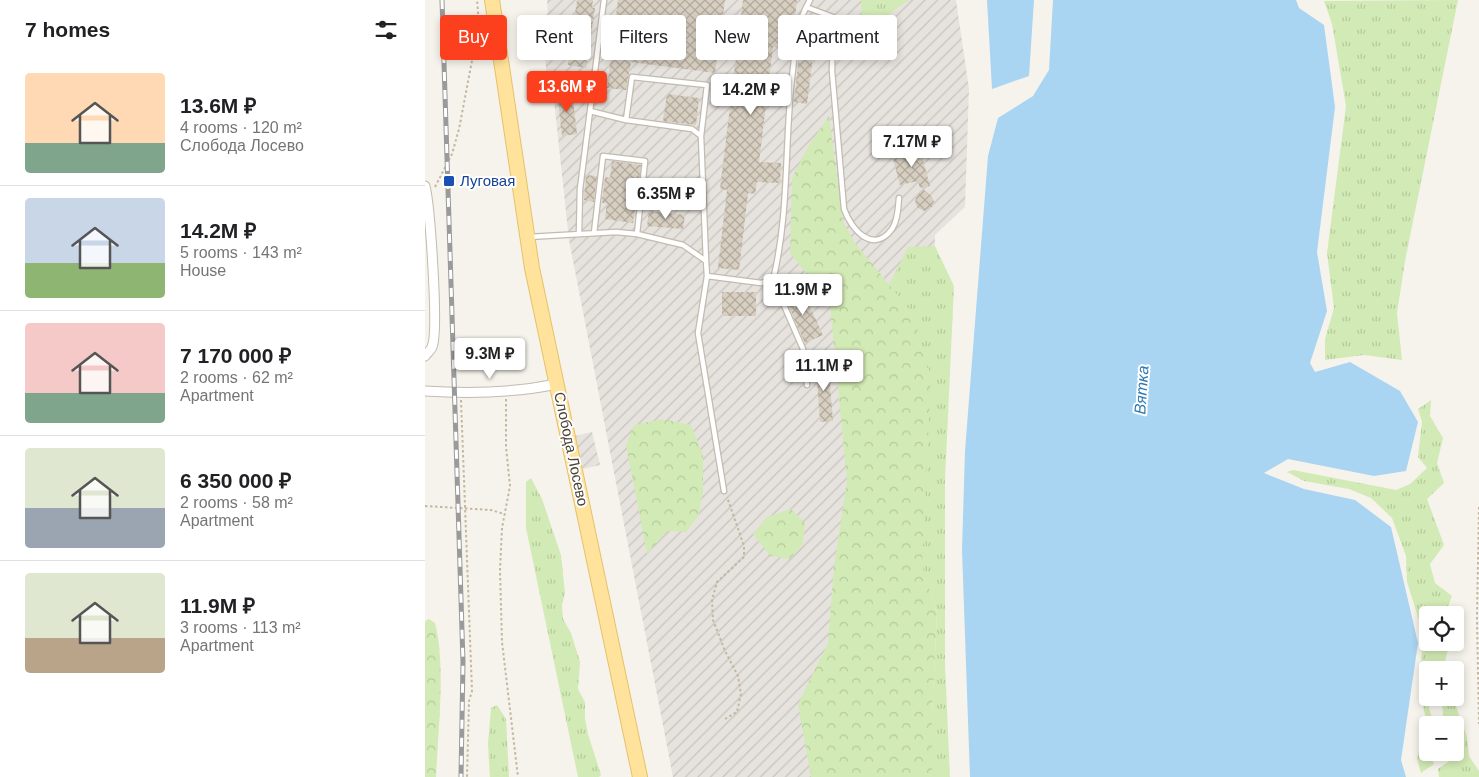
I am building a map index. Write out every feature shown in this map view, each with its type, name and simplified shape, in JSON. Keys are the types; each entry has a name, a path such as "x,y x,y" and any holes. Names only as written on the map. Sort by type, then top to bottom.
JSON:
{"main road":[{"name":"Слобода Лосево","path":"492,0 527,237 640,777"}],"street":[{"path":"425,186 432,250 434,331 433,346 425,356"},
{"path":"425,391 460,393 507,392 557,384"}],"lane":[{"path":"579,233 580,189 604,0"},
{"path":"807,385 803,349 773,280 782,237 786,188 787,112 800,18 810,0"},
{"path":"806,7 833,17 832,71 844,209 848,221 856,233 869,239 882,238 892,229 898,215 899,198"},
{"path":"626,120 632,77 707,86 701,136 707,276 698,333 724,491"},
{"path":"590,111 626,120 692,129 701,136"},
{"path":"594,233 603,156 645,161 637,234"},
{"path":"527,237 579,233 637,234 683,245 706,262"},
{"path":"707,276 761,283 773,280"}],"path":[{"path":"427,200 445,172 459,129 479,24 477,0"},
{"path":"507,392 504,413 510,486 499,570 502,642 518,777"},
{"path":"460,393 471,691 469,701 467,777"},
{"path":"724,491 744,546 743,557 717,582 712,600 713,620 725,651 738,676 741,694 737,712 725,719"},
{"path":"425,506 491,510 505,515"},
{"path":"1479,507 1477,617 1479,724"}],"shaded area":[{"path":"547,0 956,0 969,89 965,207 935,235 928,777 673,777 569,240 553,91 548,87 545,60 591,60 591,15 546,15 548,13"},
{"path":"592,432 600,465 583,469 575,436"}],"green space":[{"path":"861,0 909,0 889,15 862,15"},
{"path":"1458,0 1405,261 1397,313 1402,360 1364,355 1325,360 1325,339 1334,308 1327,253 1346,106 1332,24 1324,1"},
{"path":"829,116 843,222 855,243 913,314 931,377 922,566 937,613 932,714 932,777 811,777 798,704 828,643 834,566 847,481 830,304 790,253 792,178 808,147"},
{"path":"935,246 954,286 945,480 945,665 950,777 932,777 932,714 937,613 922,567 923,535 889,285 908,247"},
{"path":"1431,400 1430,416 1443,438 1437,463 1444,483 1427,499 1444,545 1430,564 1435,583 1452,596 1448,606 1419,606 1419,620 1407,582 1406,556 1392,518 1371,498 1349,489 1304,481 1287,472 1293,470 1396,490 1410,484 1427,468 1418,457 1422,422 1418,409"},
{"path":"662,419 691,425 703,455 703,491 699,515 686,532 667,531 647,554 626,445 634,425"},
{"path":"531,478 542,499 561,555 565,593 562,605 563,619 571,633 580,662 578,689 585,702 585,718 601,775 599,777 578,777 526,528 526,482"},
{"path":"791,509 805,523 803,544 790,559 770,556 753,534 767,517"},
{"path":"429,619 435,623 441,678 436,777 425,777 425,621"},
{"path":"1422,651 1448,651 1445,661 1421,661"},
{"path":"497,705 506,719 509,777 490,777 488,744 491,708"},
{"path":"1423,706 1429,706 1431,716 1425,716"},
{"path":"1442,706 1456,706 1459,716 1443,716"},
{"path":"1464,729 1469,756 1479,771 1479,777 1439,777 1438,769 1449,761 1464,761"},
{"path":"1419,751 1419,761 1433,761 1434,764 1421,773 1417,759"}],"water":[{"path":"987,0 1034,0 1029,76 992,89"},
{"name":"Вятка","path":"1053,0 1296,0 1299,8 1324,25 1335,107 1317,252 1327,311 1310,363 1315,372 1350,362 1400,391 1418,422 1406,471 1374,476 1288,459 1264,473 1304,489 1355,500 1391,527 1418,643 1401,760 1406,777 970,777 962,550 965,451 988,156 998,118 1033,96 1049,70"}],"building":[{"path":"577,0 593,0 592,8 595,8 591,35 591,15 575,15"},
{"path":"618,0 725,0 723,15 696,15 696,60 717,60 715,73 631,62 626,90 607,88 610,60 686,60 686,15 616,15"},
{"path":"743,0 797,0 795,15 778,15 778,48 773,47 759,162 781,163 780,183 757,182 755,194 748,193 739,270 718,268 727,190 720,189 736,60 768,60 768,15 741,15"},
{"path":"569,60 587,60 586,68 568,65"},
{"path":"798,60 812,60 807,104 794,102"},
{"path":"572,90 577,134 562,136 557,92"},
{"path":"667,94 699,98 696,125 663,121"},
{"path":"919,145 930,186 920,188 918,181 900,185 893,159 909,155 907,149"},
{"path":"612,161 641,165 633,223 605,219 607,203 602,203 605,177 610,178"},
{"path":"586,175 597,176 594,202 584,200"},
{"path":"923,189 934,201 932,207 924,211 918,208 915,203 916,197"},
{"path":"649,211 685,215 683,229 647,226"},
{"path":"801,288 823,335 805,343 784,296"},
{"path":"722,292 756,292 756,316 722,316"},
{"path":"828,362 833,421 820,422 816,363"}],"railway":[{"path":"442,0 463,662 461,777"}],"place":[{"name":"Луговая","path":"449,181"}]}
